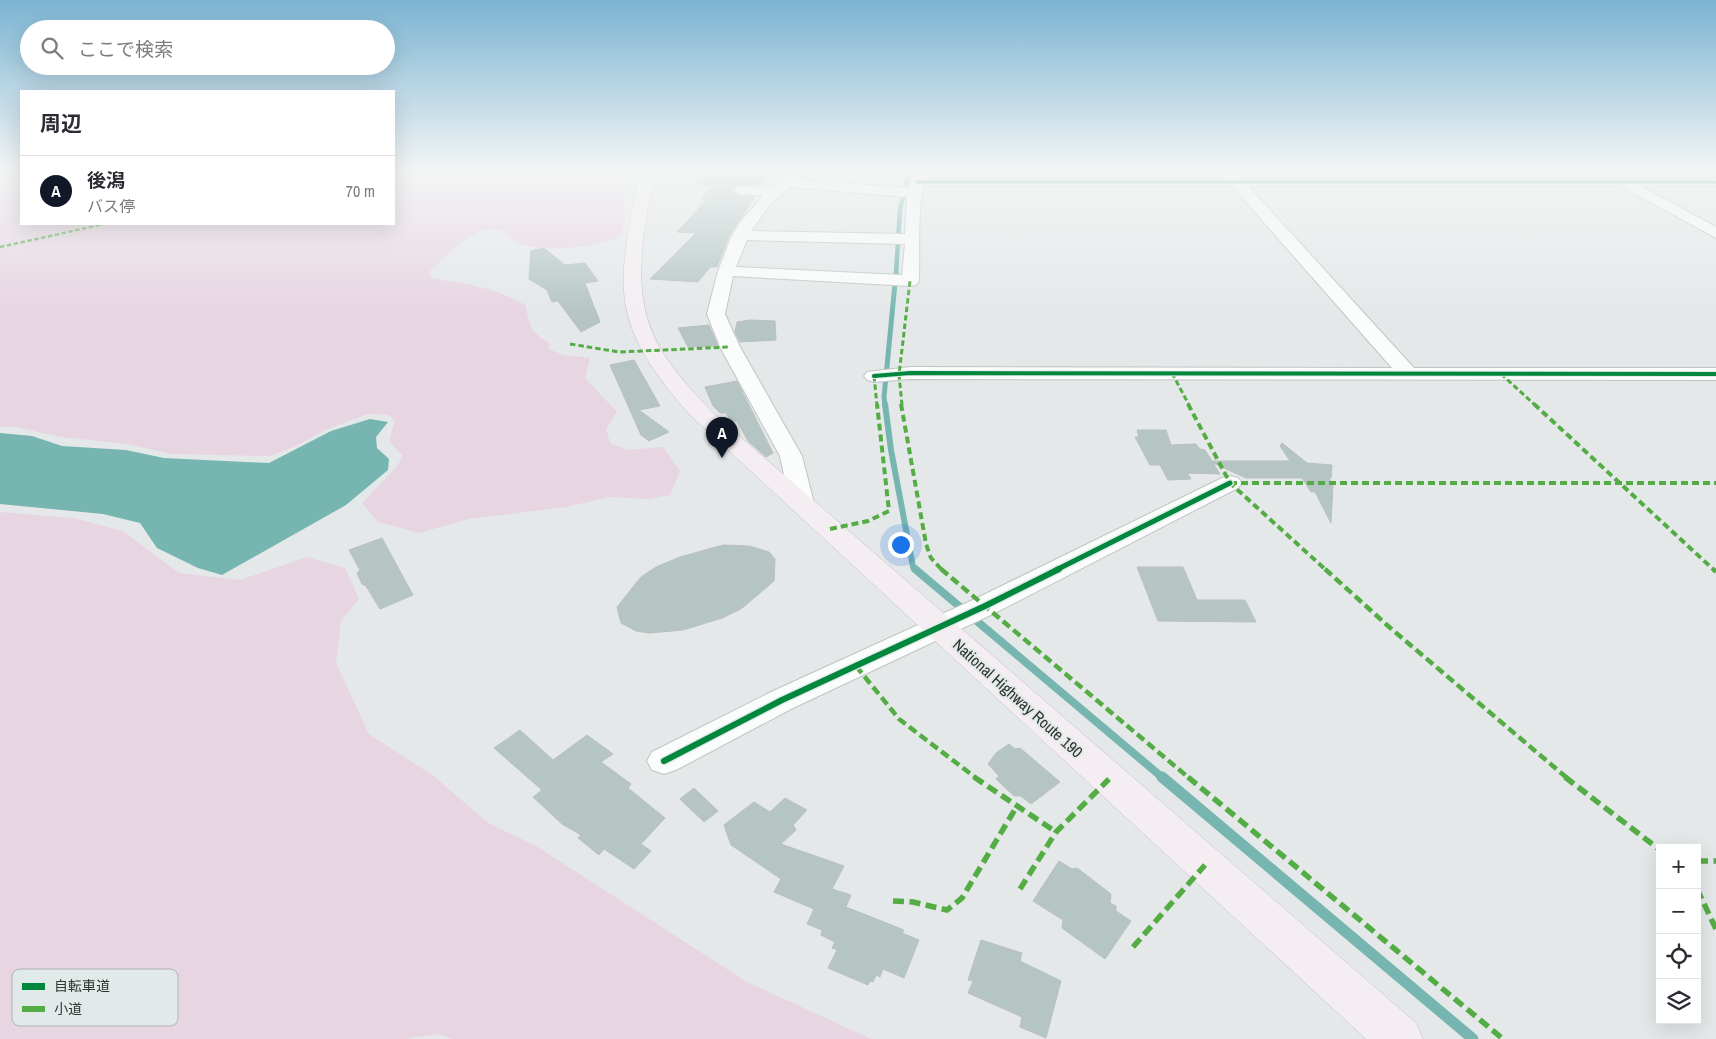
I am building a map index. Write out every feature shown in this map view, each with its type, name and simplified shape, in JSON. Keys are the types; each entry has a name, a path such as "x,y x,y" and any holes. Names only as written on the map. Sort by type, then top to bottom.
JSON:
{"highway":[{"name":"National Highway Route 190","path":"640,217 634,252 633,288 635,311 642,332 666,372 706,419 1400,1039"}],"street":[{"path":"752,217 740,235 726,271 716,314 730,347 792,456 802,503"},
{"path":"726,271 910,282 913,238 912,217"},
{"path":"1268,217 1410,374"},
{"path":"1687,217 1716,233"},
{"path":"740,235 913,238"},
{"path":"874,376 899,375 910,372 1716,374"},
{"path":"664,761 782,700 938,627 1230,483"}],"shaded area":[{"path":"0,217 20,217 20,225 395,225 395,217 624,217 623,235 601,243 571,248 528,246 517,243 504,232 497,229 484,231 467,239 429,272 432,278 492,290 526,306 532,328 549,343 549,349 563,355 590,358 585,378 617,412 606,429 610,443 628,450 663,447 680,471 670,495 648,499 609,497 566,507 469,519 419,533 378,522 362,503 396,468 403,456 389,441 395,421 389,415 368,414 327,429 296,446 270,456 171,454 127,444 61,437 15,427 0,427"},
{"path":"0,512 73,518 123,531 179,573 240,580 307,557 345,568 359,599 341,621 336,663 369,734 435,777 488,823 536,846 747,982 871,1039 452,1039 439,1034 404,1039 0,1039"}],"water":[{"path":"370,419 388,422 376,437 377,448 389,459 388,470 346,505 222,575 198,568 157,548 140,523 103,514 0,504 0,433 32,436 62,446 126,450 164,458 269,463 331,431"}],"building":[{"path":"691,217 741,217 730,234 717,267 710,267 698,282 650,279 696,233 677,232"},
{"path":"544,248 565,265 585,263 598,281 585,283 600,322 581,332 558,301 552,302 547,290 529,279 531,251"},
{"path":"750,320 775,321 776,340 740,342 735,332 737,322"},
{"path":"709,325 718,346 688,347 678,328"},
{"path":"634,360 660,406 639,410 669,432 649,441 641,435 610,365"},
{"path":"737,381 773,453 766,457 748,441 737,421 731,421 726,413 720,413 713,406 705,387"},
{"path":"1137,430 1166,430 1171,445 1196,444 1200,449 1205,450 1212,461 1290,461 1280,446 1282,443 1307,463 1332,465 1331,478 1329,478 1333,485 1331,523 1315,492 1311,492 1302,478 1246,478 1213,463 1220,474 1187,473 1191,479 1168,480 1160,465 1150,465 1135,437 1139,437"},
{"path":"382,538 413,595 380,609 366,586 362,584 357,573 360,570 349,550"},
{"path":"723,545 749,546 769,552 775,559 774,581 741,609 722,618 683,630 649,633 636,631 621,623 617,607 641,577 656,567 680,557"},
{"path":"1137,567 1183,567 1197,600 1245,600 1256,622 1158,621"},
{"path":"520,730 553,760 587,735 613,754 601,762 631,784 628,788 665,818 641,844 651,851 634,869 604,849 599,855 578,838 581,835 562,824 533,797 542,790 494,748"},
{"path":"1009,744 1015,749 1020,748 1060,782 1031,804 1021,796 1014,796 996,779 999,776 988,764 996,753"},
{"path":"694,788 718,811 704,822 680,799"},
{"path":"785,798 807,810 793,825 796,830 781,844 844,866 832,889 851,895 846,907 904,930 902,933 919,940 904,978 883,969 880,977 876,975 873,982 870,981 868,985 828,968 837,950 832,948 835,942 821,935 822,930 807,924 814,909 774,892 781,879 731,845 724,825 754,802 770,812"},
{"path":"1059,861 1072,869 1077,868 1111,894 1110,903 1116,906 1116,911 1131,921 1105,959 1062,928 1063,920 1033,901"},
{"path":"981,940 1022,953 1020,961 1061,981 1046,1038 1020,1027 1022,1017 968,993 973,981 968,980"}],"waterway":[{"path":"896,274 899,217"},
{"path":"885,405 884,397 896,273"},
{"path":"885,404 891,450 913,567 917,570"},
{"path":"915,569 1163,778"},
{"path":"1162,777 1473,1039"}],"marked path":[{"path":"0,247 99,225"},
{"path":"910,281 899,375 903,422 926,544 931,558 943,571 1289,862 1503,1039"},
{"path":"570,344 619,352 730,347"},
{"path":"1172,373 1230,483 1388,626 1560,773 1656,847"},
{"path":"1501,374 1716,572"},
{"path":"830,529 868,521 889,511 874,376"},
{"path":"1230,483 1716,483"},
{"path":"856,666 899,719 955,764 1056,832"},
{"path":"1020,889 1056,832 1109,779"},
{"path":"893,901 913,902 947,910 962,898 1017,806"},
{"path":"1701,861 1716,861"},
{"path":"1133,947 1205,865"},
{"path":"1701,897 1716,929"}],"cycle path":[{"path":"874,376 910,373 1716,374"},
{"path":"664,761 782,700 985,606 1230,483"}],"place":[{"name":"後潟","path":"722,458"}]}
